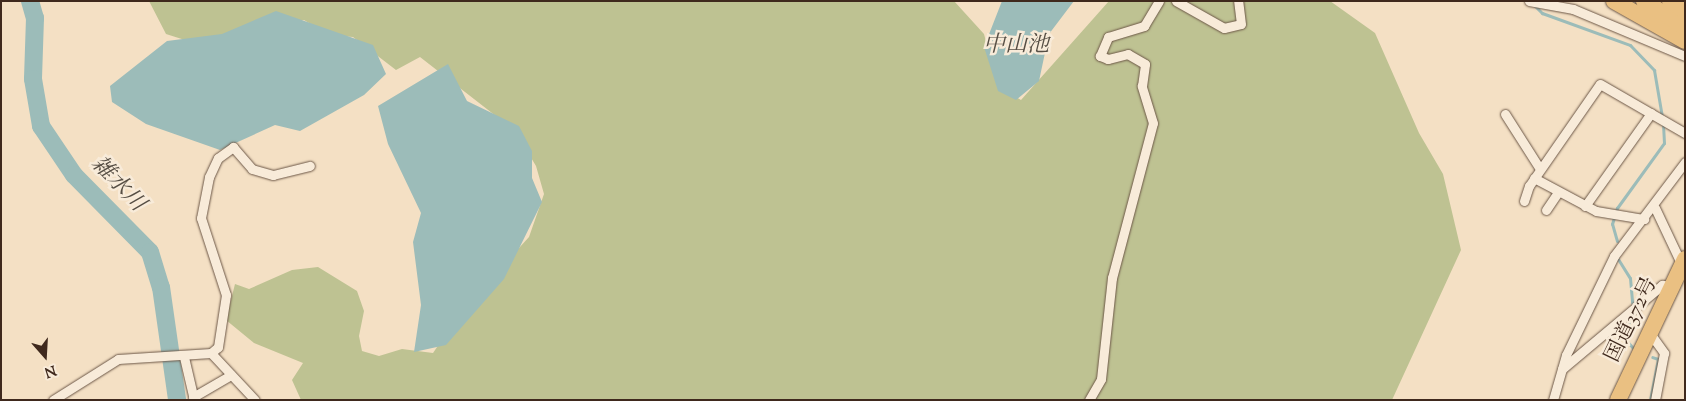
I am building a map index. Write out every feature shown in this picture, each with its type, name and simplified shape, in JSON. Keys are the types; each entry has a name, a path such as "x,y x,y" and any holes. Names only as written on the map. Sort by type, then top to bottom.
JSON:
{"highway":[{"path":"1614,1 1685,41"},
{"path":"1644,1 1685,27"},
{"path":"1670,1 1685,11"},
{"name":"国道372号","path":"1618,400 1648,332 1683,262"}],"street":[{"path":"1089,400 1100,379 1112,278 1153,123 1142,86 1145,64 1128,54 1108,59 1100,56 1108,37 1144,26 1159,1"},
{"path":"1176,1 1224,28 1241,24 1238,1"},
{"path":"1529,1 1575,5 1685,56"},
{"path":"1524,201 1534,178 1600,84 1685,133"},
{"path":"1505,114 1540,170"},
{"path":"1585,206 1658,117"},
{"path":"53,400 118,359 184,357 211,353 218,347 226,295 202,218 209,177 218,158 233,147 252,169 273,175 310,166"},
{"path":"1553,400 1562,369 1614,256 1655,208 1685,162"},
{"path":"1534,178 1585,206 1644,219"},
{"path":"1546,210 1558,192"},
{"path":"1655,208 1683,262"},
{"path":"1562,369 1662,285 1672,286"},
{"path":"1648,332 1664,353 1655,400"},
{"path":"211,353 255,400"},
{"path":"184,357 194,398 231,375"}],"green space":[{"path":"149,1 954,1 984,34 997,85 1021,100 1109,1 1330,1 1375,33 1419,133 1443,174 1461,250 1392,400 301,400 292,380 303,363 254,343 226,320 235,284 249,289 292,270 318,267 357,291 364,311 359,336 362,351 379,356 402,349 433,353 460,313 529,237 544,194 536,166 515,131 420,57 396,70 353,37 329,35 304,20 188,41 166,34"}],"water":[{"name":"中山池","path":"1002,1 1074,1 1049,34 1039,81 1016,100 998,91 984,47"},
{"path":"276,11 373,45 386,74 364,95 300,131 275,125 220,150 146,124 112,102 110,86 167,41 222,34"},
{"path":"448,64 467,101 519,126 532,151 532,178 542,202 504,279 446,345 414,352 421,305 413,242 421,213 388,144 378,106"}],"waterway":[{"name":"雑水川","path":"30,1 35,18 33,79 41,126 74,175 150,252 161,287 177,400"},
{"path":"1533,4 1542,13 1630,45 1654,70 1662,117"},
{"path":"1617,241 1612,224 1617,208 1664,143 1663,123"},
{"path":"1618,259 1630,278 1632,303"},
{"path":"1630,316 1625,339 1633,348"},
{"path":"1650,400 1658,359 1652,357"}]}
